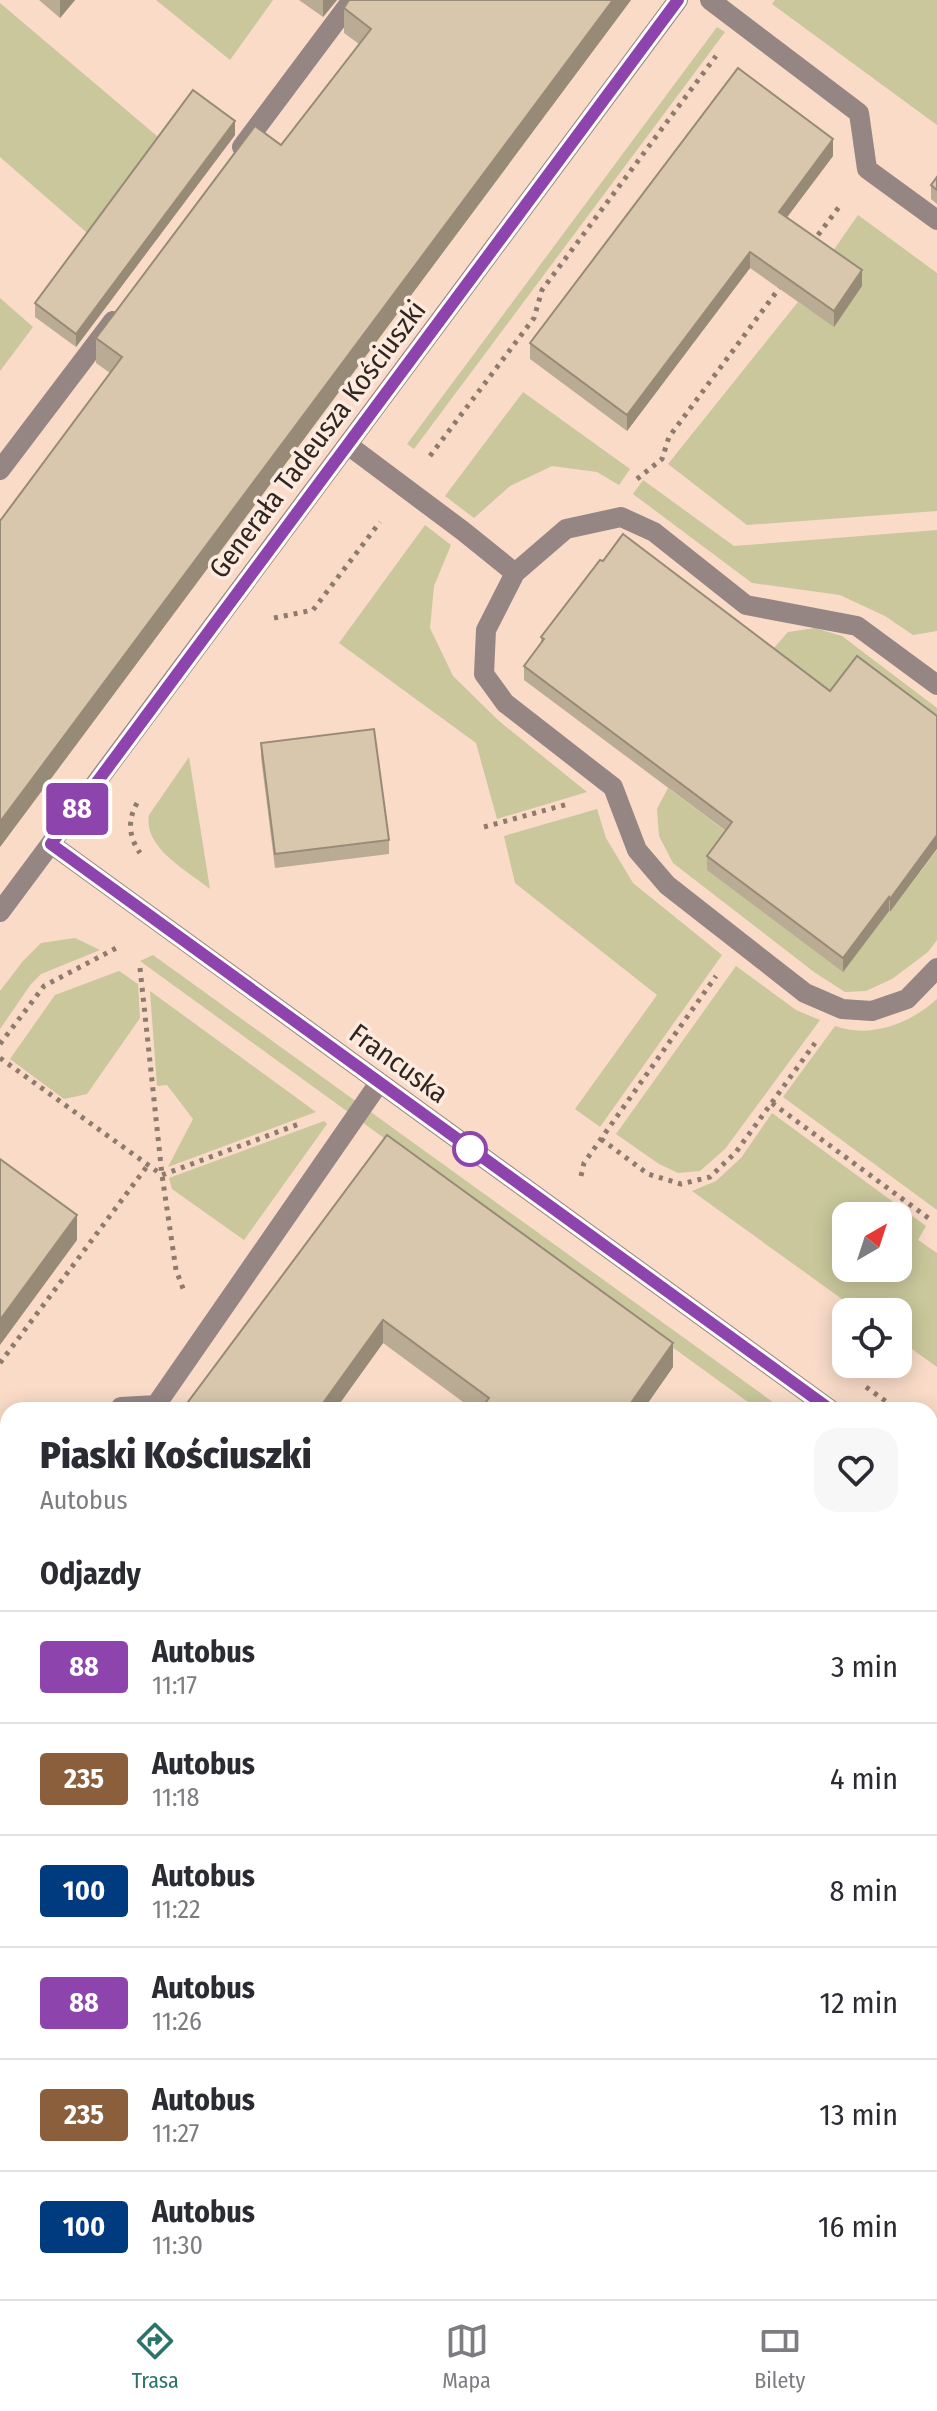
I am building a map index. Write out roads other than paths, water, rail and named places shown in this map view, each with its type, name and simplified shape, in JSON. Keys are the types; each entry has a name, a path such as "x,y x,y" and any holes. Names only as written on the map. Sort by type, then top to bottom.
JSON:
{"street":[{"path":"231,162 352,0"},
{"name":"Generała Tadeusza Kościuszki","path":"0,912 678,0"},
{"path":"710,0 859,113 867,169 937,220"},
{"path":"0,470 122,308"},
{"path":"348,445 515,573"},
{"path":"937,685 857,626 746,605 654,532 621,517 566,529 515,573 486,630 484,674 505,703 613,787 637,850 667,885 805,993 842,1009 872,1011 907,999 937,968"},
{"name":"Francuska","path":"51,844 820,1402"},
{"path":"158,1402 379,1083"}]}
